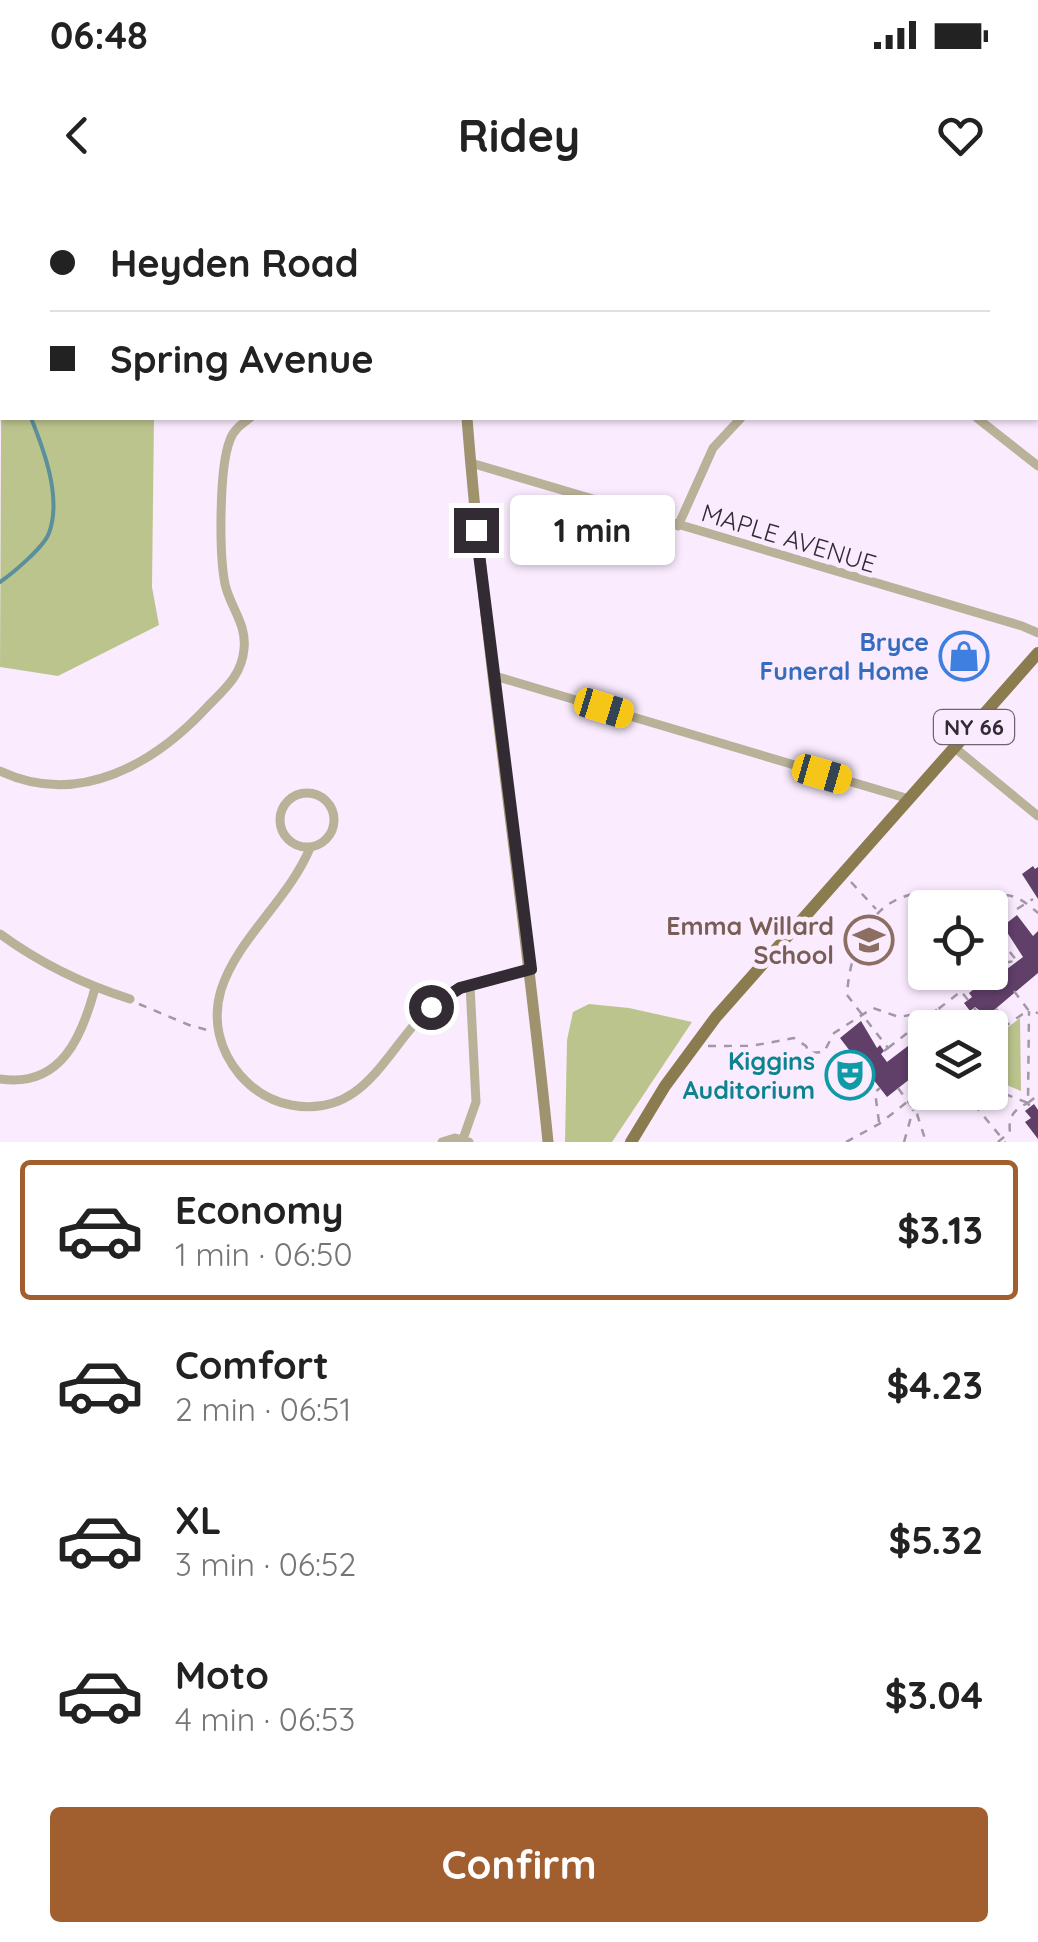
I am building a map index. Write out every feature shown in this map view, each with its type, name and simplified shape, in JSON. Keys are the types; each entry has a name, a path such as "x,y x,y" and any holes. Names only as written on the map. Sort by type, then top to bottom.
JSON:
{"main road":[{"name":"NY 66","path":"631,1142 694,1045 1038,653"}],"street":[{"path":"0,770 22,780 45,784 79,783 103,779 138,765 198,718 240,671 244,627 225,586 224,476 232,434 248,420"},
{"path":"467,420 548,1142"},
{"path":"678,526 712,448 739,420"},
{"path":"980,420 1038,466"},
{"name":"MAPLE AVENUE","path":"471,464 1022,626 1038,634"},
{"path":"495,676 909,800"},
{"path":"955,748 1038,816"},
{"path":"310,848 286,838 280,822 284,805 306,793 324,799 334,823 326,839 310,848 301,870 227,975 216,1009 217,1031 235,1069 263,1096 316,1107 350,1096 365,1085 431,1007 470,985 531,969"},
{"path":"0,934 32,958 95,988 130,999"},
{"path":"442,1142 466,1141 476,1102 470,985"},
{"path":"0,1078 16,1081 57,1064 80,1038 95,988"}],"path":[{"path":"858,887 878,911"},
{"path":"1008,895 1038,913"},
{"path":"908,896 897,898 878,911 861,934 846,995 886,1050 908,1032"},
{"path":"1017,910 1033,899"},
{"path":"937,1010 962,991 968,1000"},
{"path":"1014,991 1029,1011 1028,1105"},
{"path":"130,999 203,1031 217,1031"},
{"path":"694,1045 751,1046 794,1038 802,1041 809,1052 819,1053 824,1052 834,1033 873,1008 899,1017 908,1015"},
{"path":"1008,1024 1029,1011 1038,1013"},
{"path":"879,1124 875,1092 880,1088"},
{"path":"846,1142 879,1124 908,1101 898,1088"},
{"path":"978,1110 1002,1141 1010,1132 1010,1116 1038,1095"},
{"path":"1008,1096 1028,1105"},
{"path":"904,1142 914,1110"},
{"path":"914,1110 926,1142"}],"green space":[{"path":"1,420 154,420 152,587 159,625 58,676 0,667"},
{"path":"589,1004 692,1022 612,1142 565,1142 567,1040 573,1012"},
{"path":"1020,1018 1021,1091 1008,1086 1008,1027"}],"building":[{"name":"Bryce Funeral Home","path":"956,639 978,643 972,671 962,669 961,676 949,673"},
{"path":"1038,867 1038,899 1022,874"},
{"path":"1017,915 1033,936 1038,931 1038,973 994,1010 969,1010 964,1003 972,997 969,993 973,990 1008,990 1008,968 1023,957 1008,934 1008,922"},
{"path":"861,1021 877,1048 880,1045 884,1051 881,1054 887,1062 908,1046 908,1080 887,1097 869,1074 845,1093 842,1089 836,1094 827,1082 833,1078 829,1074 853,1055 840,1038"},
{"path":"1034,1104 1038,1110 1038,1139 1025,1122 1031,1118 1025,1111"}],"waterway":[{"path":"0,582 41,545 52,519 50,474 32,420"}],"place":[{"name":"Bryce Funeral Home","path":"964,656"},
{"name":"Emma Willard School","path":"869,940"},
{"name":"Kiggins Auditorium","path":"850,1075"}],"route":[{"path":"431,1007 460,988 531,969 476,530"}]}
